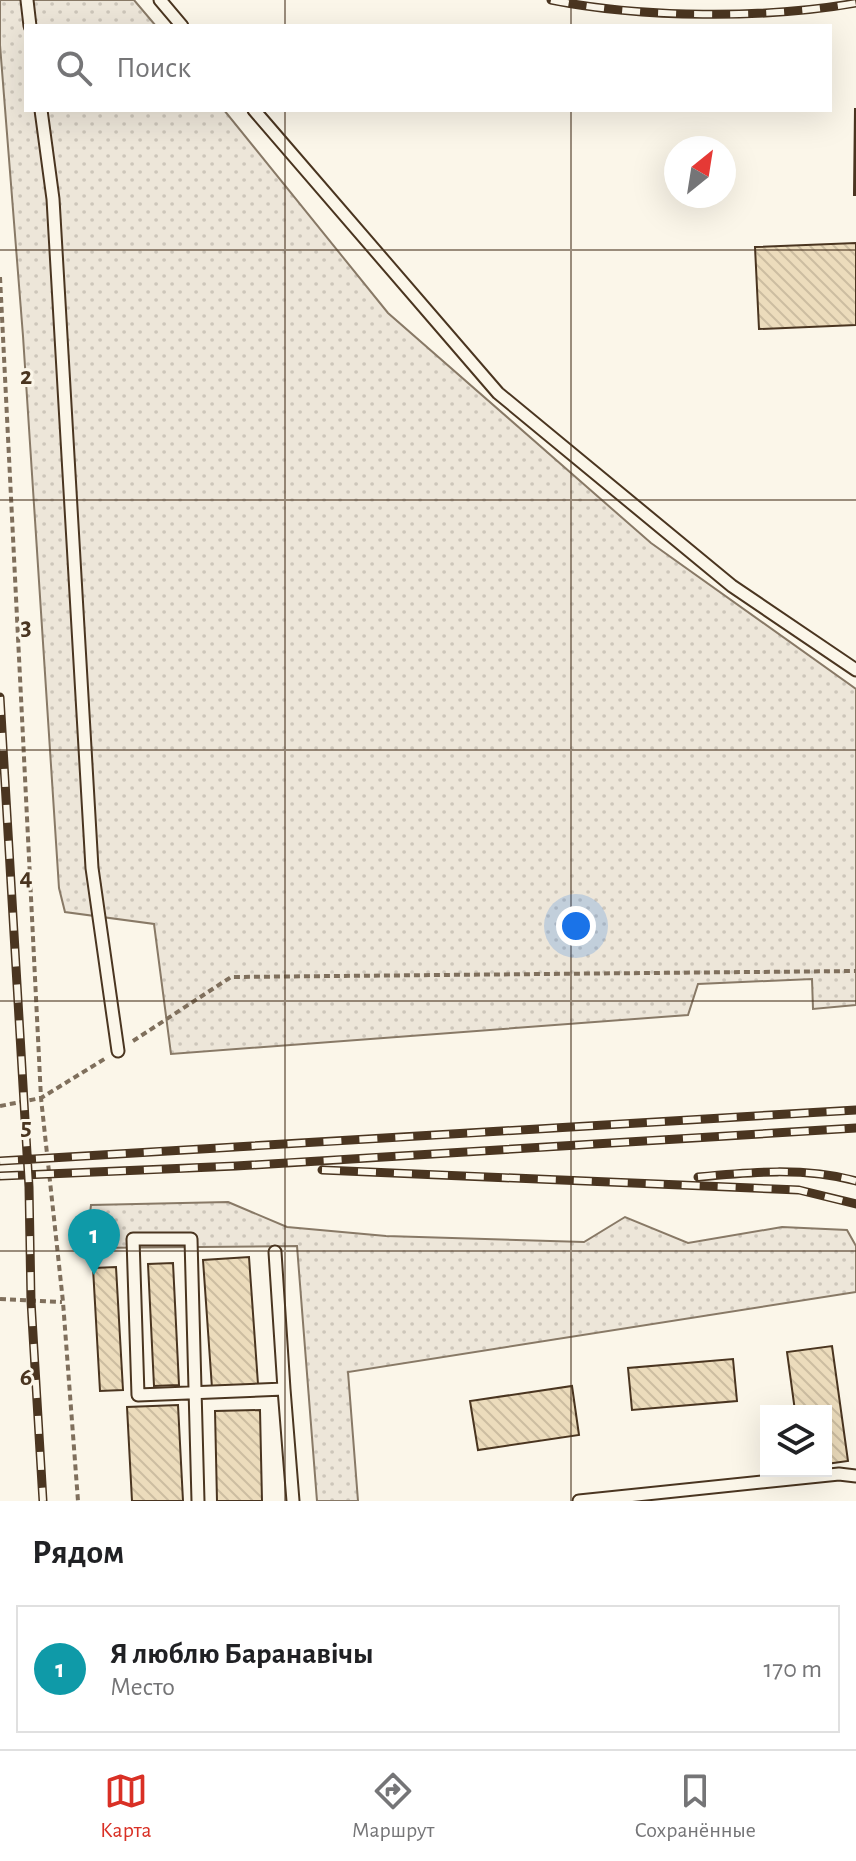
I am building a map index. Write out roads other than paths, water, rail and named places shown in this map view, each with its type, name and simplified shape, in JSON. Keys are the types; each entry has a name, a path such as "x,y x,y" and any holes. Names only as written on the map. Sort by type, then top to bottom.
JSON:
{"lane":[{"path":"27,0 30,24"},
{"path":"160,0 180,24"},
{"path":"41,112 53,199 92,868 118,1051"},
{"path":"256,112 498,393 732,586 856,670"},
{"path":"198,1501 194,1394 191,1239 133,1239 138,1395 194,1394 284,1389"},
{"path":"275,1252 293,1501"},
{"path":"579,1501 643,1497 839,1474 856,1476"}],"railway":[{"path":"551,0 624,10 704,14 783,12 856,3"},
{"path":"0,697 29,1187 31,1301 43,1501"},
{"path":"0,1161 856,1110"},
{"path":"0,1176 236,1166 856,1128"},
{"path":"322,1170 799,1190 856,1204"},
{"path":"698,1177 797,1172 856,1181"}],"place":[{"name":"Я люблю Баранавічы","path":"94,1275"}]}
